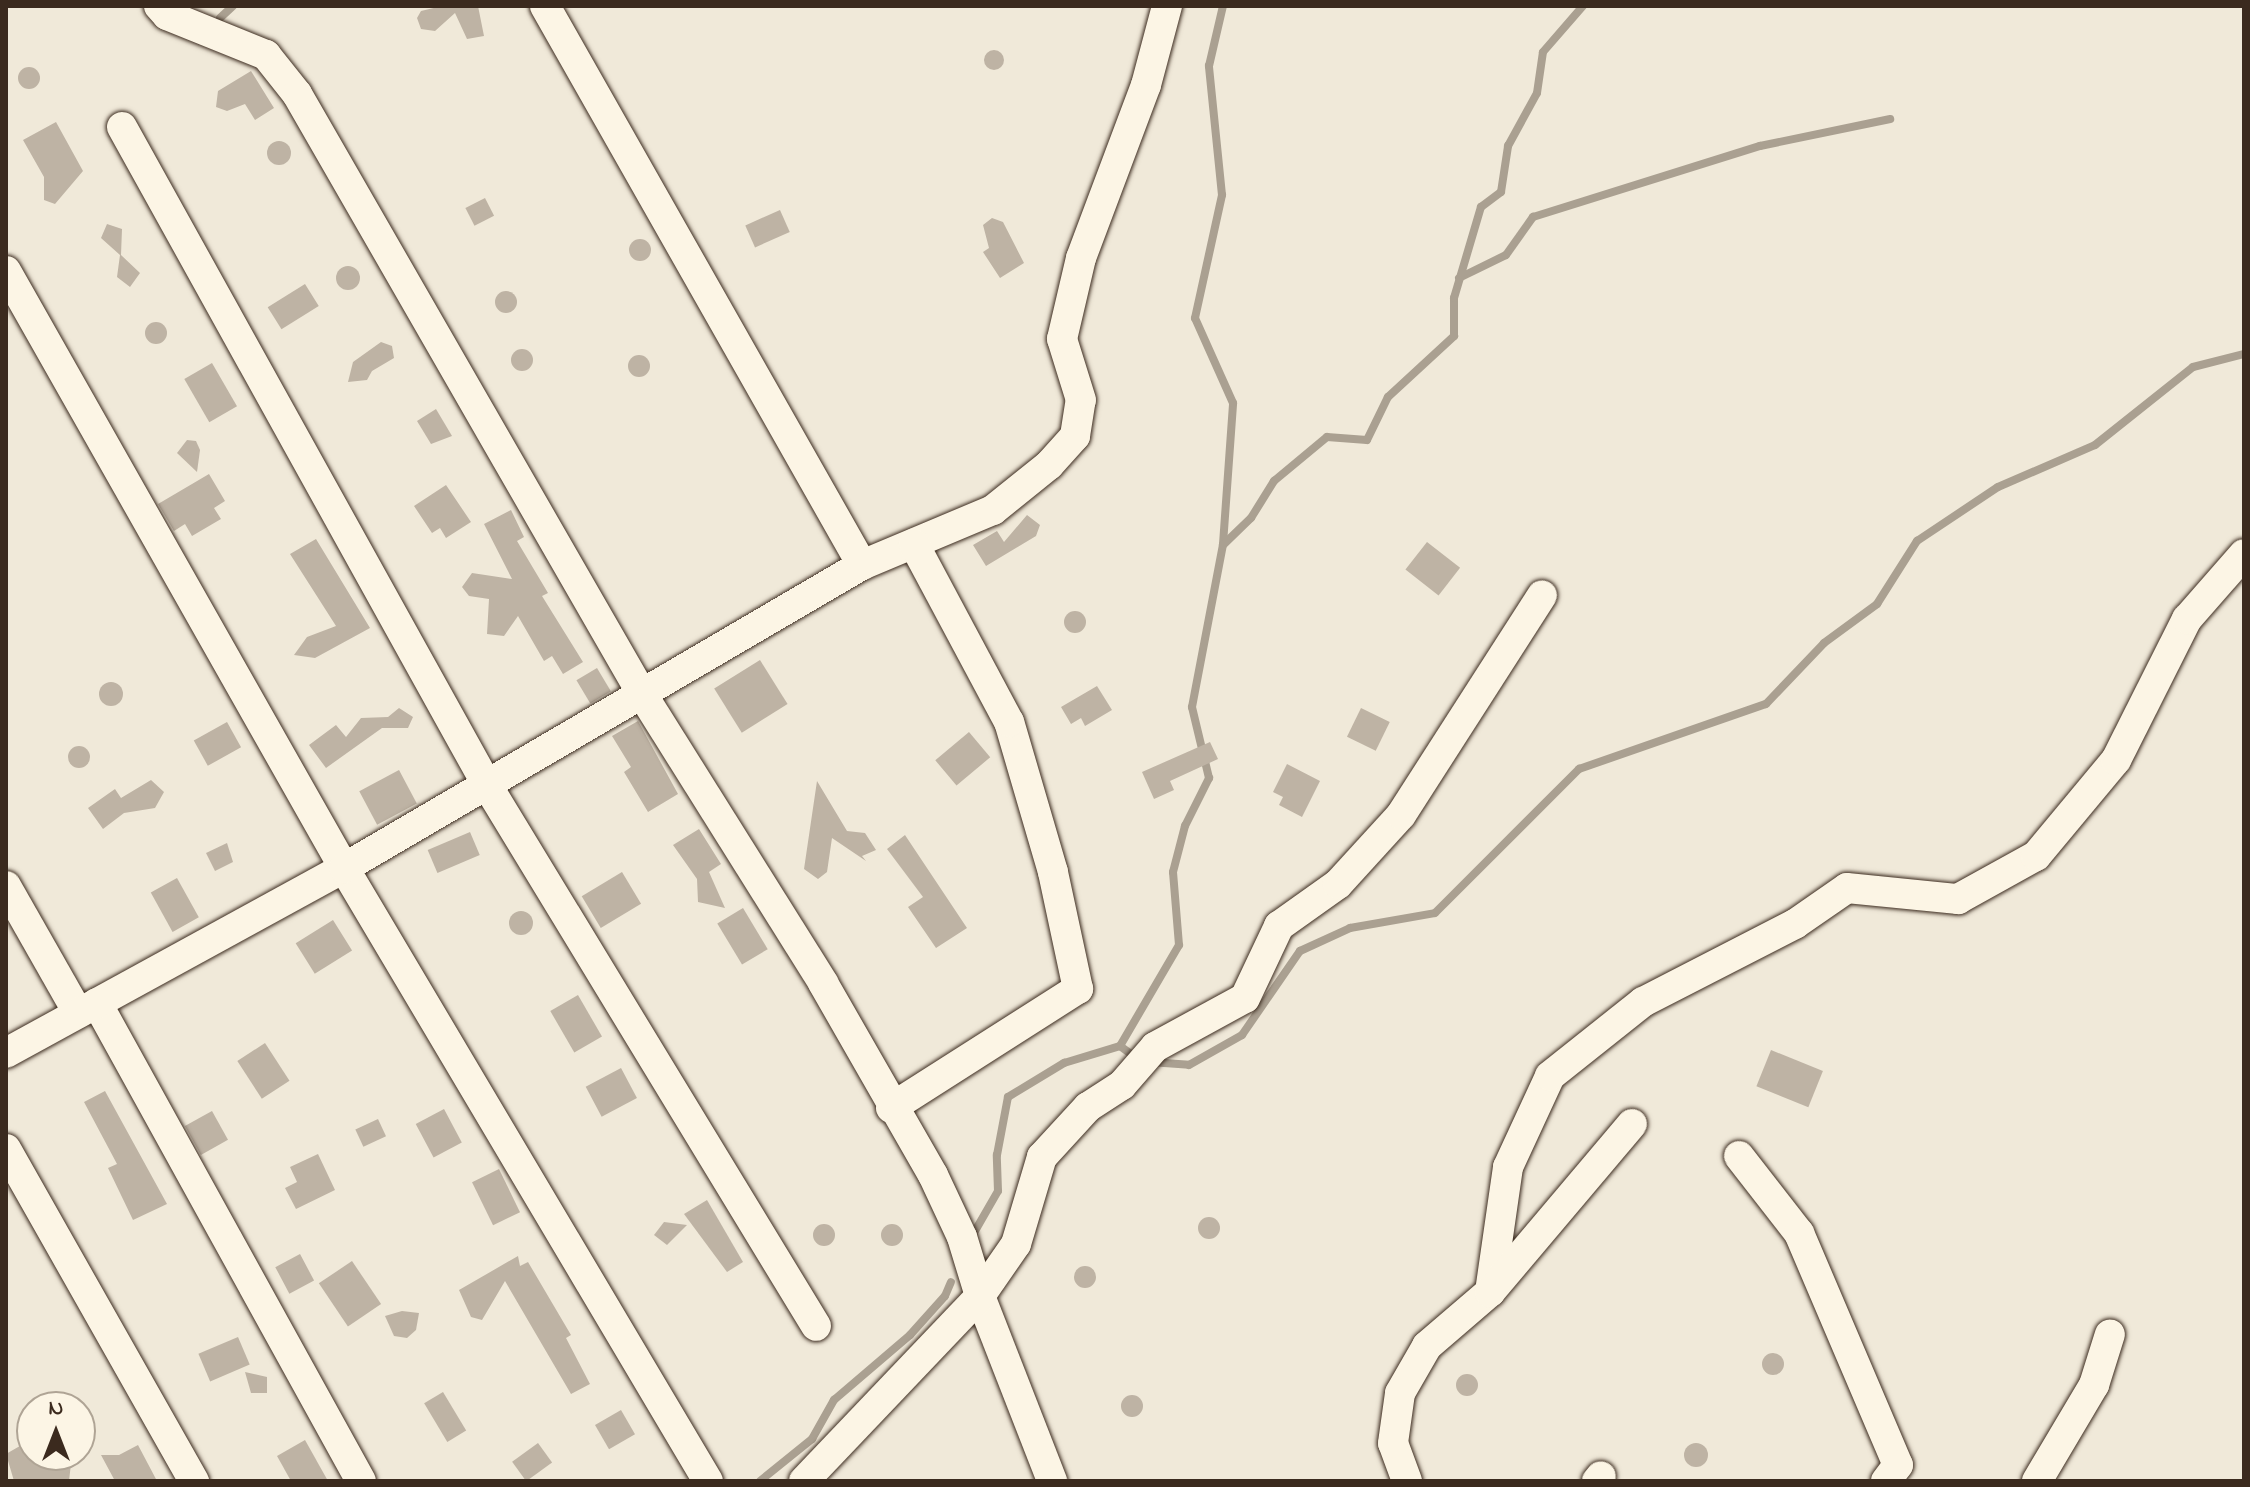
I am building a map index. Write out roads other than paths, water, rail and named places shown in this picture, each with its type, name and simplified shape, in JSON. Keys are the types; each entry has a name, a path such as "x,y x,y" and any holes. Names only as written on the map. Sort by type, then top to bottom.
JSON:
{"street":[{"path":"159,6 167,15 266,55 297,94 642,694 823,983 956,1224 980,1296 1052,1481"},
{"path":"545,6 862,565"},
{"path":"6,1053 344,868 862,565 993,510 1075,436 1081,400 1062,339 1081,258 1146,85 1167,6"},
{"path":"122,127 487,785 816,1326"},
{"path":"6,271 344,868 708,1481"},
{"path":"891,1108 1078,989 1053,872 1009,722 914,544"},
{"path":"1490,1292 1508,1167 1550,1076 1643,1002 1795,924 1847,888 1958,899 2036,856 2116,760 2187,619 2244,554"},
{"path":"804,1481 980,1296 1016,1244 1042,1157 1088,1107 1122,1085 1155,1047 1245,998 1279,926 1338,884 1401,815 1542,595"},
{"path":"6,886 87,1008 361,1481"},
{"path":"1407,1481 1393,1443 1400,1393 1427,1346 1490,1292 1632,1124"},
{"path":"6,1149 194,1481"},
{"path":"1739,1156 1799,1233 1898,1465 1886,1481"},
{"path":"2037,1481 2094,1385 2110,1334"}],"waterway":[{"path":"220,18 233,6"},
{"path":"1223,6 1209,66 1222,195 1195,318 1233,403 1223,544"},
{"path":"1120,1046 1179,945 1173,872 1185,826 1209,778 1192,707 1223,545 1251,518 1274,481 1327,437 1367,440 1388,397 1454,336 1454,298 1481,207 1501,192 1508,146 1537,93 1543,52 1583,6"},
{"path":"1459,278 1506,255 1533,217 1760,146 1890,119"},
{"path":"1150,1062 1189,1065 1242,1035 1300,951 1350,928 1435,913 1579,769 1766,704 1824,643 1877,604 1917,541 1998,487 2095,445 2193,367 2244,354"},
{"path":"975,1231 998,1191 997,1155 1008,1097 1064,1063 1120,1046 1138,1059"},
{"path":"760,1481 812,1439 834,1400 910,1335 945,1296 951,1282"}]}
